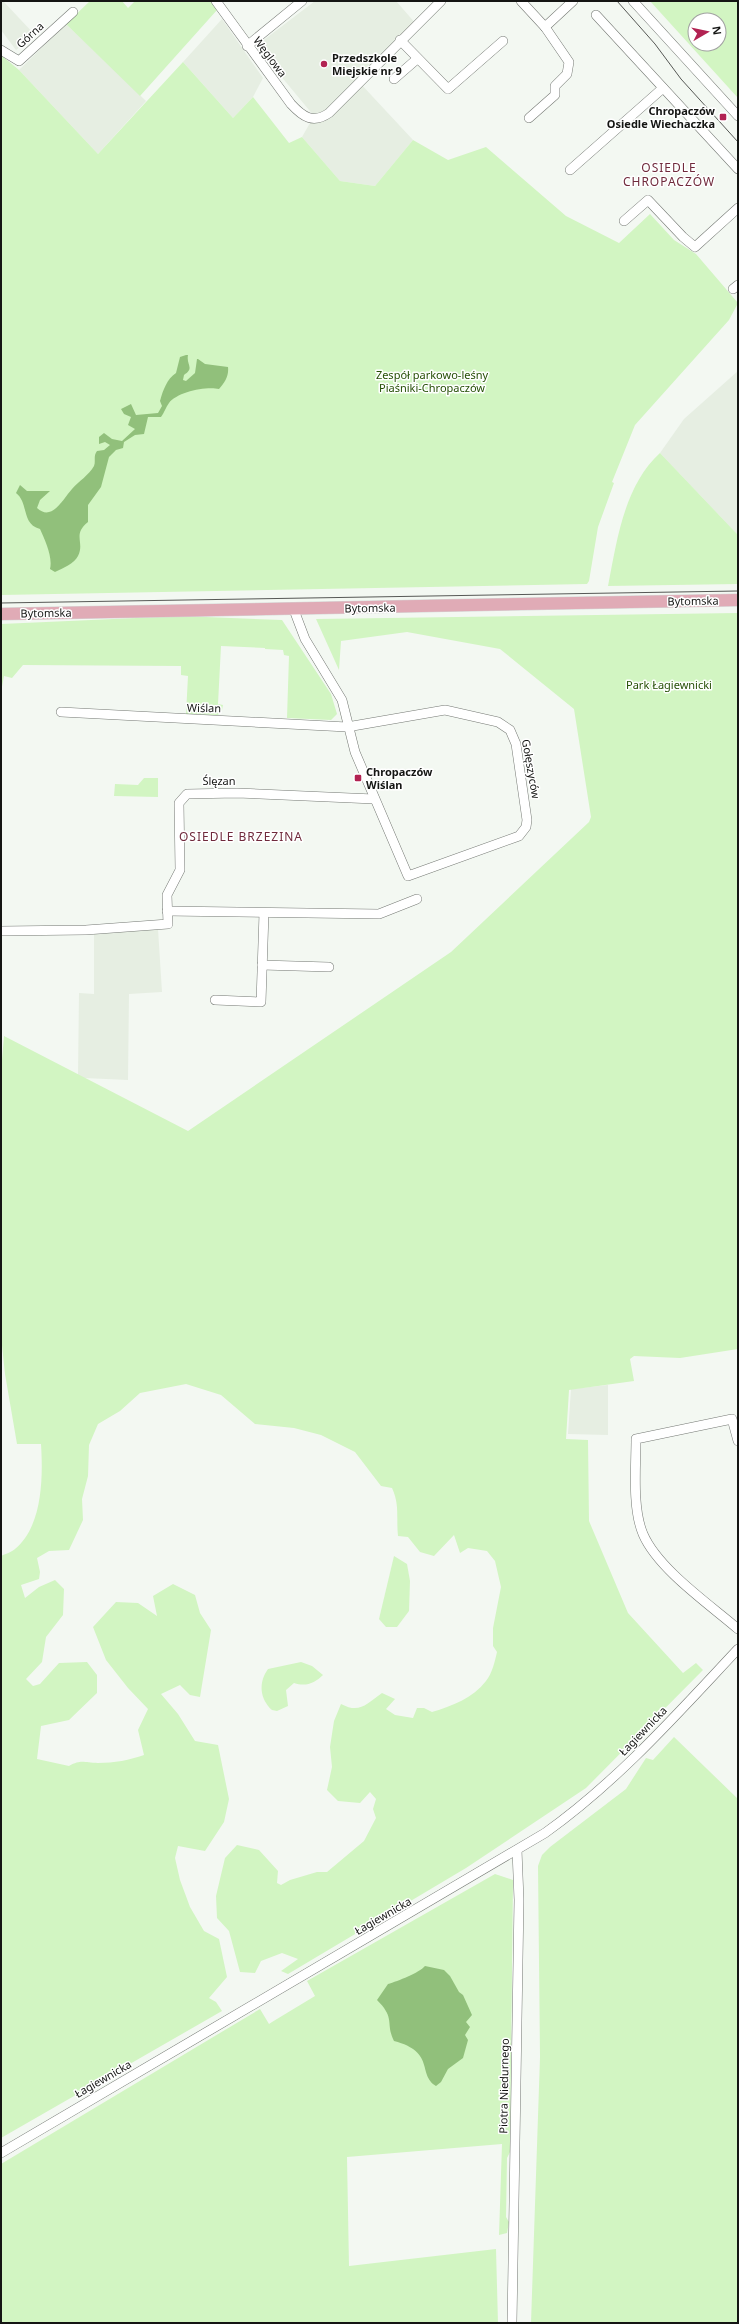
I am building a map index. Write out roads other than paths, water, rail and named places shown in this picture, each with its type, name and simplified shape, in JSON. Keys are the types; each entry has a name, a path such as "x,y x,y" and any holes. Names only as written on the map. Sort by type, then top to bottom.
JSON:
{"main road":[{"name":"Bytomska","path":"1,614 294,610 580,602 738,600"}],"street":[{"name":"Węglowa","path":"216,1 247,46 291,104 301,114 312,120 323,118 329,113 400,40"},
{"path":"247,46 302,1"},
{"path":"442,1 400,40 448,89 503,41"},
{"path":"521,1 545,27 568,59 569,70 555,86 555,95 529,118"},
{"path":"545,27 573,1"},
{"path":"633,1 738,116"},
{"name":"Górna","path":"1,50 19,61 73,12"},
{"path":"596,15 738,169"},
{"path":"394,79 417,59"},
{"path":"570,170 663,88"},
{"path":"624,221 648,200 683,237 695,247 738,208"},
{"path":"294,610 305,639 342,700 347,727 355,752 374,799"},
{"name":"Gołęszyców","path":"347,727 445,710 498,722 505,725 514,737 527,820 524,832 516,838 408,876 374,799"},
{"name":"Wiślan","path":"61,712 347,727"},
{"name":"Ślęzan","path":"1,931 86,930 168,924 167,895 180,870 179,803 187,794 237,793 374,799"},
{"path":"167,911 379,914 417,899"},
{"path":"216,1000 261,1002 264,913"},
{"path":"262,965 329,967"},
{"path":"738,1441 732,1419 636,1439 637,1501 642,1533 652,1550 668,1568 738,1629"},
{"name":"Łagiewnicka","path":"1,2153 517,1850 563,1820 604,1787 738,1649"},
{"name":"Piotra Niedurnego","path":"512,2323 519,1900 517,1850"}],"tram line":[{"path":"617,1 655,44 681,79 738,142"},
{"path":"1,603 738,591"}],"place":[{"name":"Przedszkole Miejskie nr 9","path":"324,64"},
{"name":"Chropaczów Osiedle Wiechaczka","path":"723,117"},
{"name":"Chropaczów Wiślan","path":"358,778"}],"district":[{"name":"OSIEDLE CHROPACZÓW","path":"669,175"},
{"name":"OSIEDLE BRZEZINA","path":"241,837"}],"park label":[{"name":"Zespół parkowo-leśny Piaśniki-Chropaczów","path":"432,381"},
{"name":"Park Łagiewnicki","path":"669,685"}]}
